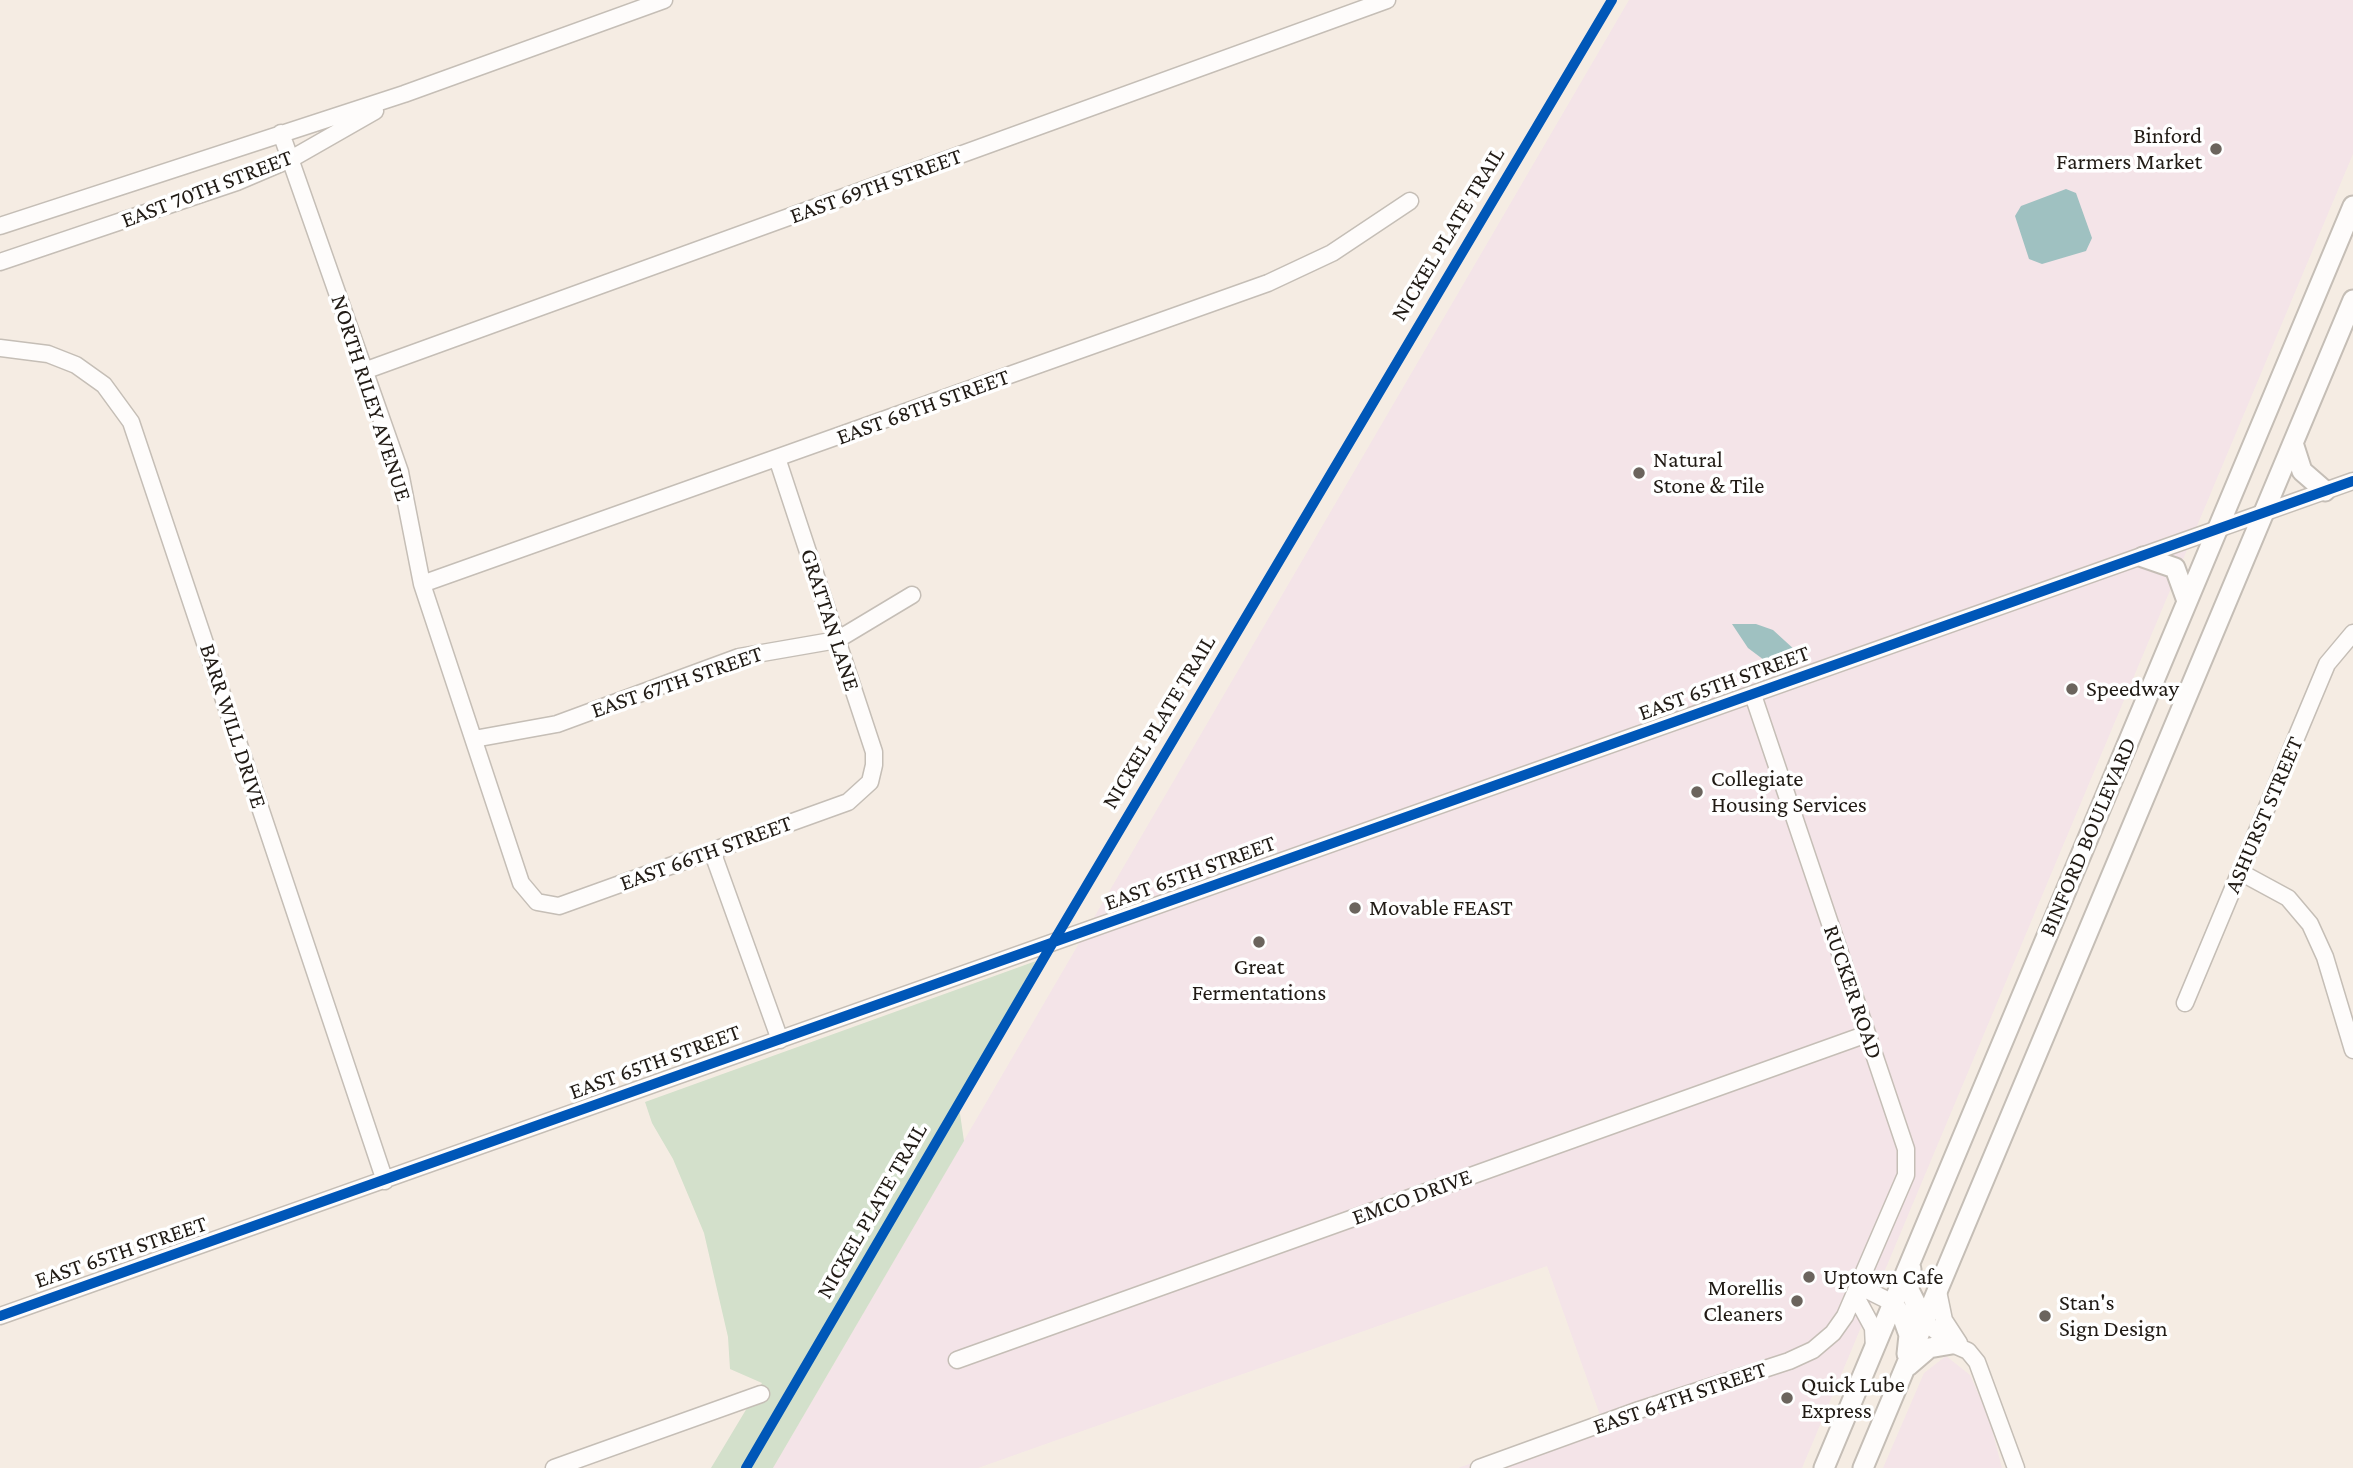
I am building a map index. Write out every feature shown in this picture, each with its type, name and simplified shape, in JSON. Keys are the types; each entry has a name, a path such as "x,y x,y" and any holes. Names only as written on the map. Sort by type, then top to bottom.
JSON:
{"main road":[{"name":"BINFORD BOULEVARD","path":"1824,1468 2353,206"},
{"name":"BINFORD BOULEVARD","path":"1863,1468 2353,300"},
{"path":"2293,443 2302,471 2325,491"},
{"path":"2143,557 2175,568 2187,601"},
{"path":"1911,1261 1909,1290 1925,1322"},
{"path":"1893,1303 1903,1318 1909,1335 1905,1368"},
{"path":"1905,1368 1929,1348 1956,1344"}],"street":[{"name":"EAST 70TH STREET","path":"0,226 404,94 664,0"},
{"name":"EAST 69TH STREET","path":"364,371 1387,0"},
{"name":"EAST 70TH STREET","path":"0,262 219,189 290,159 404,94"},
{"name":"NORTH RILEY AVENUE","path":"281,133 400,472 422,584 522,883 535,901"},
{"name":"EAST 68TH STREET","path":"422,584 1268,283 1332,253 1410,201"},
{"name":"BARR WILL DRIVE","path":"0,348 48,354 76,365 104,386 131,422 385,1181"},
{"name":"GRATTAN LANE","path":"778,458 874,752 870,782"},
{"name":"EAST 65TH STREET","path":"0,1316 2353,481"},
{"name":"EAST 67TH STREET","path":"474,739 557,723 739,657 837,640 912,595"},
{"name":"ASHURST STREET","path":"2185,1003 2327,664 2353,633"},
{"name":"RUCKER ROAD","path":"1752,695 1906,1149 1907,1163 1900,1190 1857,1291"},
{"name":"EAST 66TH STREET","path":"535,901 559,906 848,802 870,782"},
{"path":"712,851 780,1040"},
{"path":"2240,872 2288,898 2310,924 2325,957 2353,1049"},
{"name":"EMCO DRIVE","path":"957,1360 1867,1034"},
{"path":"1857,1291 1893,1303"},
{"path":"1857,1291 1873,1328 1874,1349"},
{"name":"EAST 64TH STREET","path":"1479,1468 1799,1357 1833,1333 1857,1291"},
{"path":"1938,1291 1944,1320 1956,1344"},
{"path":"1925,1322 1973,1356 1984,1376 2016,1468"},
{"path":"554,1468 761,1394"}],"shaded area":[{"path":"1629,0 2353,0 2353,154 1802,1468 1458,1468 1601,1418 1547,1266 978,1468 773,1468"},
{"path":"1946,1356 1970,1375 1989,1418 2002,1468 1883,1468 1924,1373"}],"green space":[{"path":"1036,961 958,1100 964,1141 773,1468 711,1468 762,1383 730,1369 728,1337 704,1233 673,1159 652,1123 645,1102"}],"water":[{"path":"2066,189 2076,193 2092,238 2086,251 2042,264 2029,259 2015,216 2021,206"},
{"path":"1732,624 1756,624 1773,630 1796,651 1793,659 1786,664 1768,663 1748,648"}],"cycle path":[{"name":"NICKEL PLATE TRAIL","path":"746,1468 1052,944 1612,0"},
{"path":"0,1316 2353,481"}],"place":[{"name":"Binford Farmers Market","path":"2216,149"},
{"name":"Natural Stone & Tile","path":"1639,473"},
{"name":"Speedway","path":"2072,689"},
{"name":"Collegiate Housing Services","path":"1697,792"},
{"name":"Movable FEAST","path":"1355,908"},
{"name":"Great Fermentations","path":"1259,942"},
{"name":"Uptown Cafe","path":"1809,1277"},
{"name":"Morellis Cleaners","path":"1797,1301"},
{"name":"Stan's Sign Design","path":"2045,1316"},
{"name":"Quick Lube Express","path":"1787,1398"}]}
